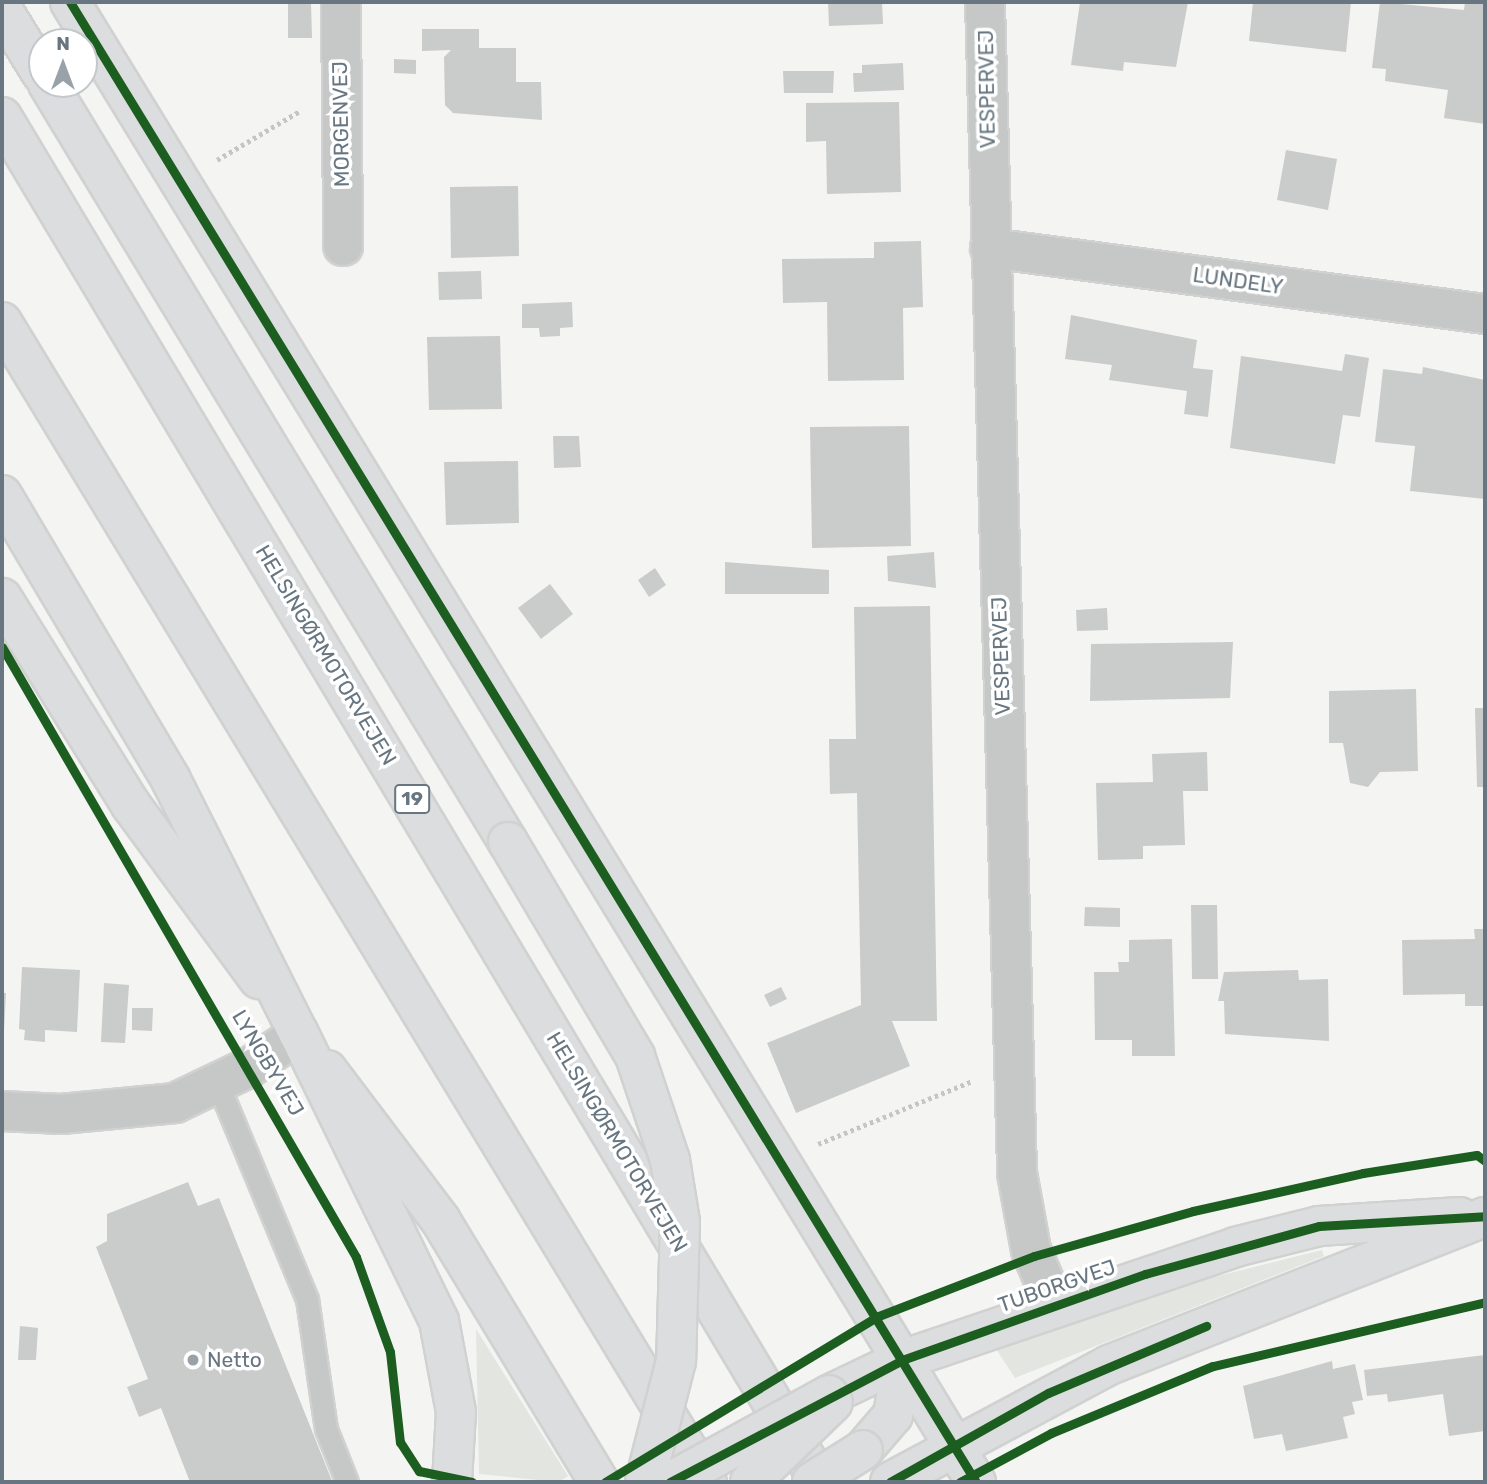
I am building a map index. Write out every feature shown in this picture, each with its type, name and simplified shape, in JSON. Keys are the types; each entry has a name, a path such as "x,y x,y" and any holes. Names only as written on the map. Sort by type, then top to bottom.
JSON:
{"main road":[{"path":"70,2 976,1482"},
{"path":"2,9 28,51"},
{"path":"56,98 635,1056 670,1160 680,1222 676,1361 645,1482"},
{"name":"HELSINGØRMOTORVEJEN","path":"2,117 820,1482"},
{"path":"2,322 706,1482"},
{"path":"2,495 171,780 439,1321 456,1412 452,1482"},
{"path":"2,598 131,805 299,1034 441,1221 599,1482"},
{"name":"TUBORGVEJ","path":"670,1482 902,1360 1054,1304 1319,1226 1485,1216"},
{"name":"TUBORGVEJ","path":"890,1482 954,1444 1109,1365 1485,1216"},
{"path":"812,1482 863,1450 893,1415 902,1360"},
{"path":"750,1482 837,1394"}],"street":[{"name":"MORGENVEJ","path":"341,2 343,246"},
{"name":"VESPERVEJ","path":"985,2 1017,1173 1031,1250 1054,1304"},
{"name":"LUNDELY","path":"990,248 1485,314"},
{"path":"2,1111 61,1114 175,1103 299,1034"}],"lane":[{"path":"217,1082 307,1298 326,1429 347,1482"}],"path":[{"path":"179,182 340,88"},
{"path":"783,1166 827,1139 1012,1065"}],"shaded area":[{"path":"1322,1250 1324,1256 1015,1378 996,1349 1170,1288"},
{"path":"476,1329 568,1476 559,1482 479,1474"}],"building":[{"path":"828,2 882,2 883,24 829,26"},
{"path":"1080,2 1188,2 1176,67 1124,62 1123,71 1071,65"},
{"path":"1253,2 1351,2 1346,52 1249,41"},
{"path":"1380,2 1464,10 1465,2 1485,2 1485,124 1444,118 1448,90 1385,81 1386,69 1372,68"},
{"path":"288,3 311,3 312,38 288,38"},
{"path":"422,29 479,29 479,48 516,48 516,82 541,82 542,120 453,113 445,105 444,57 451,50 422,51"},
{"path":"394,59 416,60 416,74 394,73"},
{"path":"903,63 904,90 854,92 853,73 862,73 862,65"},
{"path":"783,71 834,71 833,93 784,93"},
{"path":"899,102 901,192 827,194 826,141 806,142 806,103"},
{"path":"1286,150 1337,159 1328,210 1277,200"},
{"path":"518,186 519,256 451,258 450,187"},
{"path":"921,241 923,307 903,308 904,380 828,381 827,302 783,303 782,259 874,258 874,242"},
{"path":"481,271 482,299 439,300 438,272"},
{"path":"572,302 573,327 560,328 560,336 540,337 539,328 522,328 522,304"},
{"path":"1071,315 1197,340 1193,368 1213,370 1208,417 1184,414 1187,391 1109,380 1112,365 1065,359"},
{"path":"500,336 502,409 429,410 427,337"},
{"path":"1345,354 1369,358 1360,417 1343,415 1335,464 1230,448 1241,356 1342,371"},
{"path":"1423,367 1485,380 1485,499 1410,491 1415,446 1375,442 1383,369 1422,374"},
{"path":"909,426 911,546 812,548 810,427"},
{"path":"553,436 579,436 581,467 554,468"},
{"path":"518,461 519,523 446,525 444,462"},
{"path":"934,552 936,588 888,581 887,556"},
{"path":"725,562 829,570 829,594 725,594"},
{"path":"655,568 666,585 649,597 638,580"},
{"path":"550,584 573,614 541,639 518,608"},
{"path":"930,606 937,1021 892,1021 910,1066 796,1113 767,1043 861,1005 857,793 830,794 829,739 856,739 854,607"},
{"path":"1107,608 1108,630 1077,631 1076,610"},
{"path":"1233,642 1230,698 1090,701 1091,644"},
{"path":"1416,689 1418,771 1380,772 1368,787 1350,783 1343,743 1329,743 1329,691"},
{"path":"1475,708 1485,708 1485,787 1477,787"},
{"path":"1207,752 1208,791 1183,791 1185,845 1143,846 1143,859 1098,860 1096,783 1153,782 1152,754"},
{"path":"1191,905 1217,905 1218,979 1192,979"},
{"path":"1085,907 1120,908 1120,927 1084,926"},
{"path":"1474,929 1485,929 1485,1006 1465,1006 1465,994 1403,995 1402,940 1475,939"},
{"path":"1172,939 1175,1056 1132,1056 1132,1040 1095,1040 1094,972 1119,972 1118,962 1129,962 1129,940"},
{"path":"22,967 80,970 77,1032 45,1030 45,1042 24,1040 25,1030 19,1029"},
{"path":"1298,970 1299,980 1328,979 1329,1041 1225,1034 1224,1001 1218,1001 1224,972"},
{"path":"104,983 129,985 125,1043 101,1042"},
{"path":"781,987 787,999 770,1007 764,995"},
{"path":"2,993 6,993 4,1031 2,1031"},
{"path":"132,1008 153,1008 152,1031 132,1030"},
{"path":"188,1182 198,1206 219,1198 332,1481 190,1482 161,1408 139,1417 127,1387 148,1379 96,1247 107,1241 107,1214"},
{"path":"20,1326 38,1328 36,1360 18,1360"},
{"path":"1485,1355 1485,1431 1449,1436 1443,1394 1388,1402 1387,1394 1367,1396 1364,1370"},
{"path":"1332,1361 1333,1369 1355,1364 1363,1400 1352,1402 1355,1414 1343,1417 1348,1438 1286,1451 1282,1434 1254,1439 1243,1386"}],"cycle path":[{"path":"70,2 976,1482"},
{"name":"LYNGBYVEJ","path":"2,647 356,1257 390,1352 400,1442 419,1471 472,1482"},
{"path":"605,1482 876,1317 1034,1256 1193,1211 1363,1173 1477,1155 1485,1161"},
{"path":"670,1482 902,1360 1145,1274 1319,1226 1485,1216"},
{"path":"960,1482 1051,1433 1213,1366 1485,1302"},
{"path":"890,1482 1048,1393 1206,1326"}],"place":[{"name":"Netto","path":"193,1360"}]}
